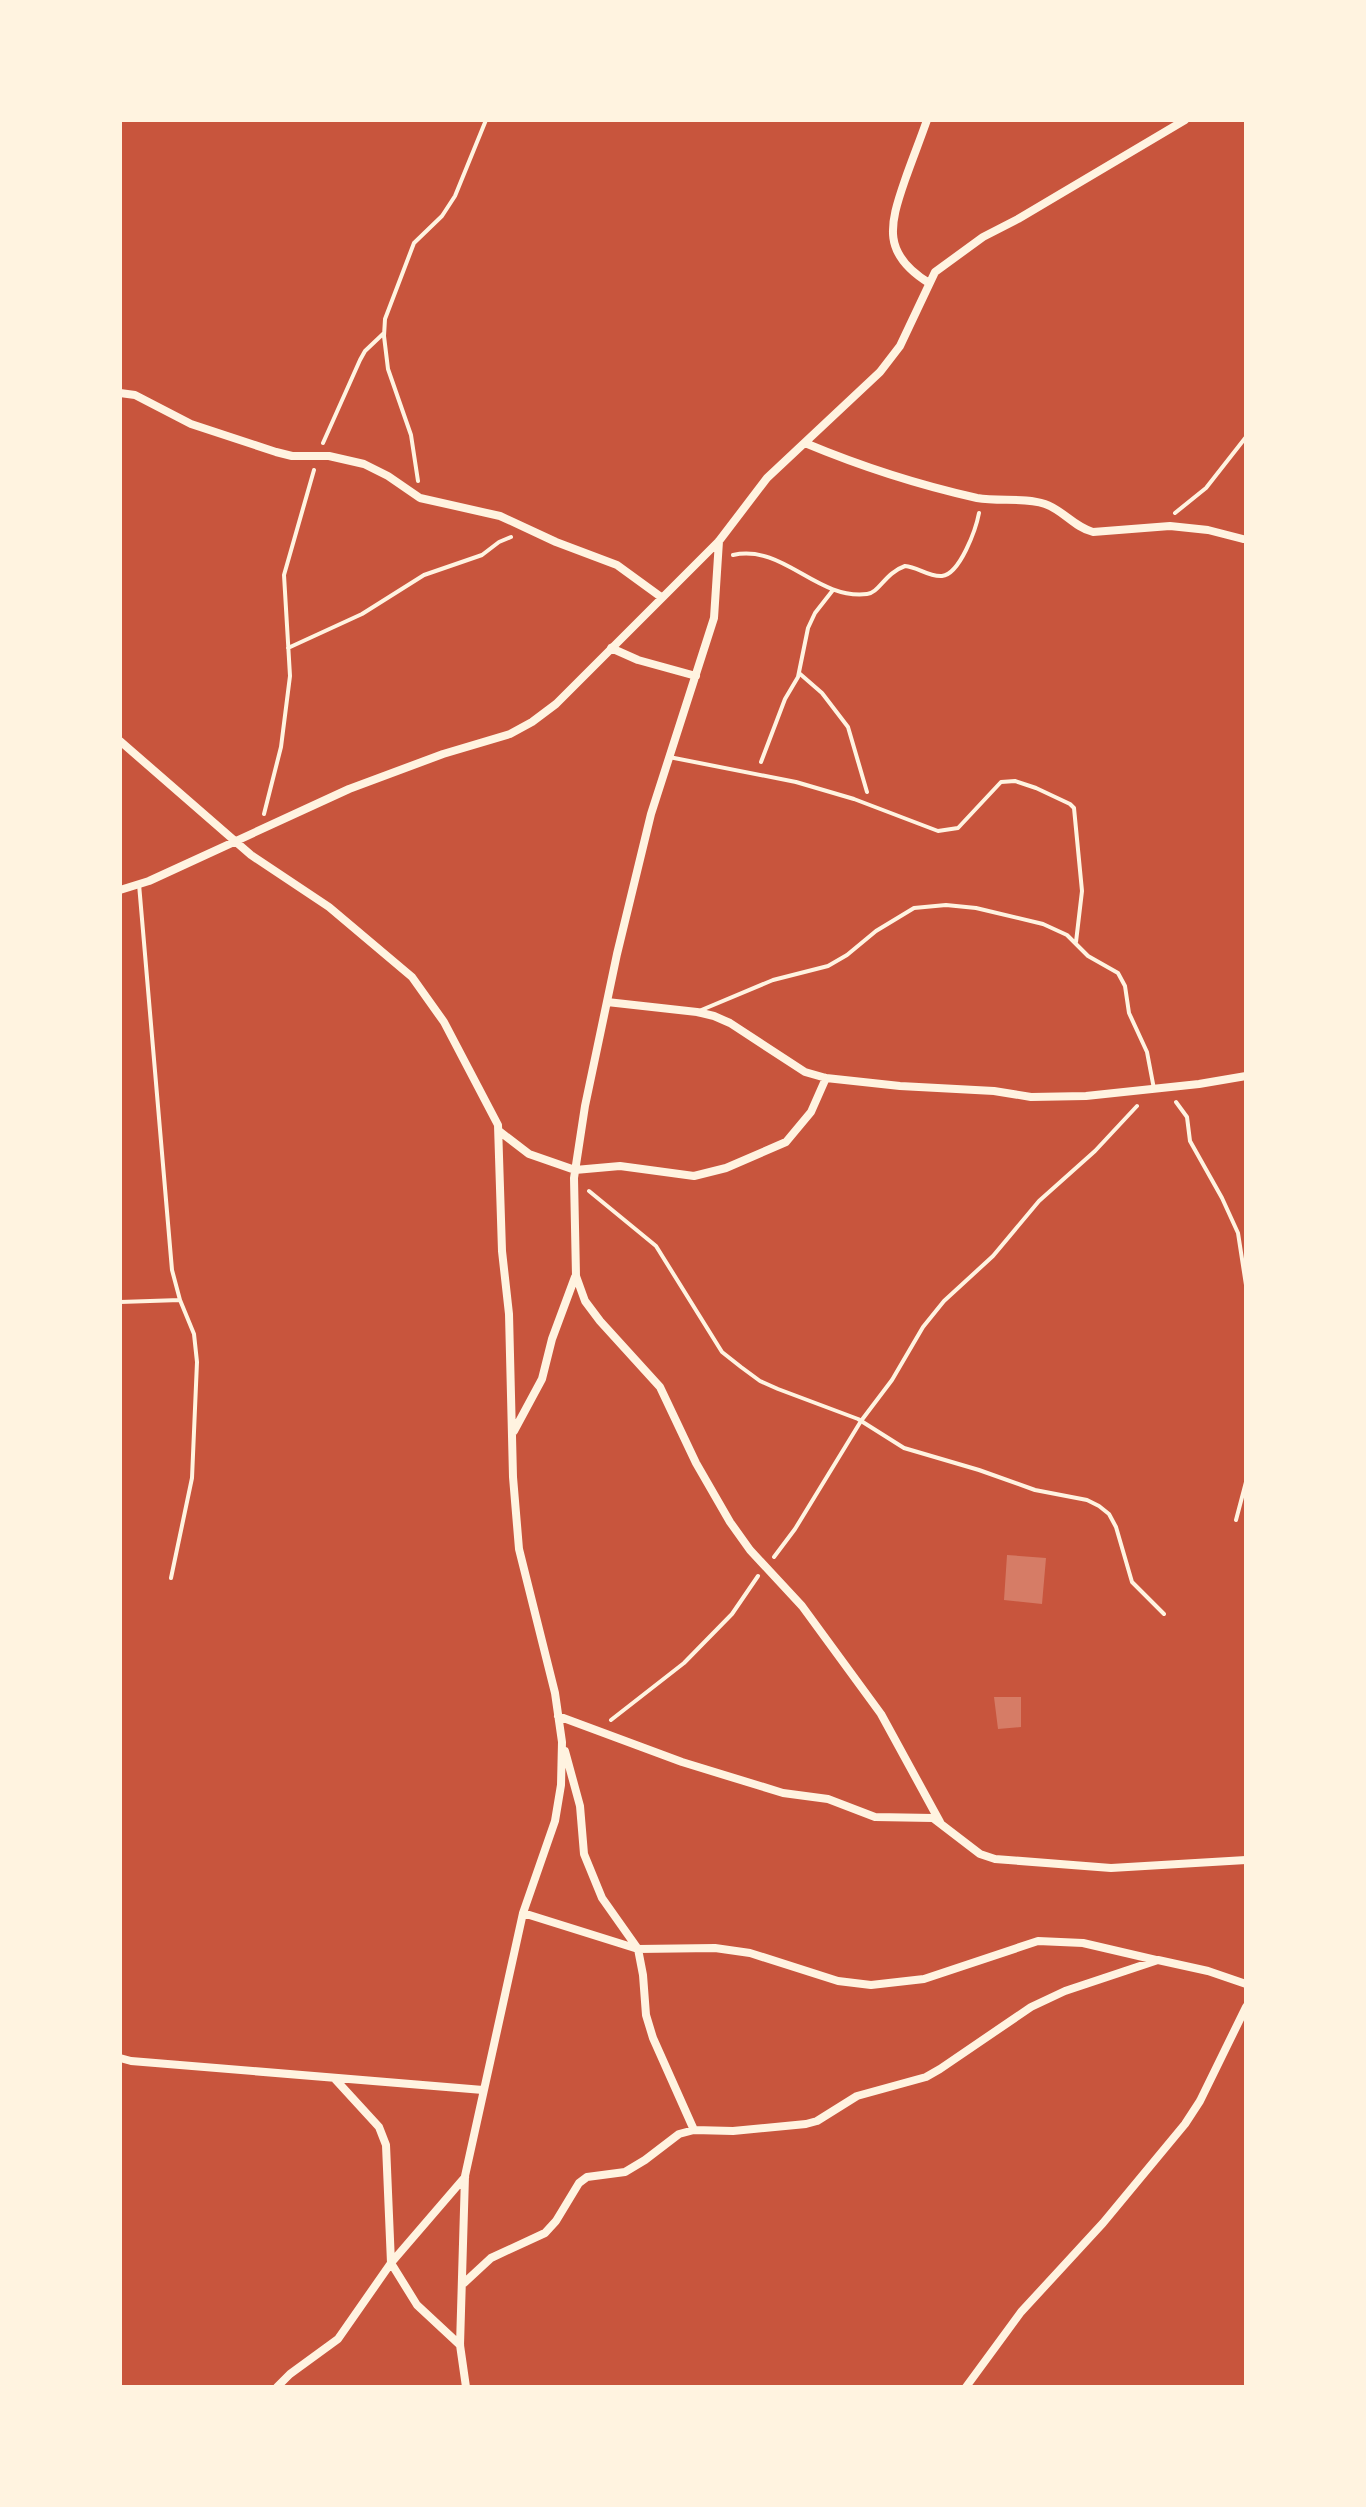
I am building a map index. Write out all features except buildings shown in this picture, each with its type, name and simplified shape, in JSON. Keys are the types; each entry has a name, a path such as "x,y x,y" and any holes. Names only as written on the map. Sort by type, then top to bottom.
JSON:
{"street":[{"path":"927,120 894,210 891,230 904,264 929,283"},
{"path":"120,890 259,832 349,789 521,729 556,704 719,541 767,478 880,372 907,333 935,272 983,237 1185,120"},
{"path":"120,393 135,395 191,424 276,452 292,456 320,455 364,464 420,498 481,510 617,565 661,597"},
{"path":"805,443 848,461 942,490 981,499 1046,504 1081,528 1093,532 1157,526 1208,530 1243,539"},
{"path":"719,541 714,618 651,814 585,1106 574,1174 576,1276 592,1310 660,1387 696,1463 730,1522 812,1619 881,1714 940,1822"},
{"path":"611,648 638,660 696,676"},
{"path":"120,741 251,855 329,907 412,977 444,1022 496,1117 502,1251 509,1314 513,1477 519,1549 555,1693 562,1742 580,1806 584,1854 602,1898 638,1949 646,2015 653,2038 694,2130"},
{"path":"607,1002 697,1012 730,1023 805,1072 826,1078 994,1091 1031,1097 1086,1096 1246,1076"},
{"path":"499,1131 529,1154 574,1174 620,1166 694,1176 726,1168 786,1142 811,1112 826,1078"},
{"path":"514,1431 542,1379 552,1339 576,1276"},
{"path":"558,1716 682,1762 783,1793 828,1799 875,1817 923,1816 940,1822 980,1854 995,1859 1111,1868 1246,1860"},
{"path":"466,2387 460,2345 465,2176 523,1913 555,1821 561,1785 562,1742"},
{"path":"523,1913 638,1949 715,1948 750,1953 838,1981 871,1985 924,1979 1038,1941 1083,1943 1208,1971 1246,1984"},
{"path":"464,2283 491,2258 545,2233 579,2183 587,2177 625,2172 679,2134 694,2130 793,2127 817,2121 857,2096 926,2077 1031,2007 1065,1991 1158,1960"},
{"path":"966,2387 1021,2312 1103,2223 1185,2124 1200,2101 1246,2007"},
{"path":"120,2058 483,2090"},
{"path":"334,2078 379,2127 386,2145 391,2263 417,2305 460,2345"},
{"path":"277,2387 338,2339 391,2263 465,2176"}],"lane":[{"path":"669,757 796,782 878,807 938,831 958,828 993,789 1007,780 1036,788 1070,804 1077,816 1082,891 1076,942"},
{"path":"139,884 168,1239 172,1270 194,1334 195,1348 192,1478 171,1578"},
{"path":"697,1012 773,980 828,966 891,921 922,906 976,908 1043,924 1067,935 1092,959 1121,977 1129,1013 1147,1052 1156,1089"},
{"path":"120,1302 180,1300"}],"path":[{"path":"420,498 411,435 388,369 384,333 389,304 414,243 442,216 455,196 486,120"},
{"path":"259,832 281,747 290,676 284,575 320,455 360,360 384,333"},
{"path":"1157,526 1206,488 1246,437"},
{"path":"718,559 739,554 762,554 833,590 868,594 874,592 886,576 905,566 942,576 948,573 957,565 967,547 981,499"},
{"path":"288,648 362,614 424,575 482,555 499,542 532,530"},
{"path":"756,775 785,699 795,685 808,628 833,590"},
{"path":"799,673 822,693 848,727 864,786 878,807"},
{"path":"595,1730 684,1663 732,1614 795,1529 923,1327 944,1301 993,1256 1039,1201 1072,1173 1156,1089 1186,1113 1190,1141 1238,1233 1246,1285"},
{"path":"574,1174 656,1246 722,1352 760,1381 838,1409 904,1448 1035,1490 1087,1500 1099,1506 1109,1514 1116,1527 1132,1582 1164,1614"},
{"path":"1236,1520 1246,1482"}]}
